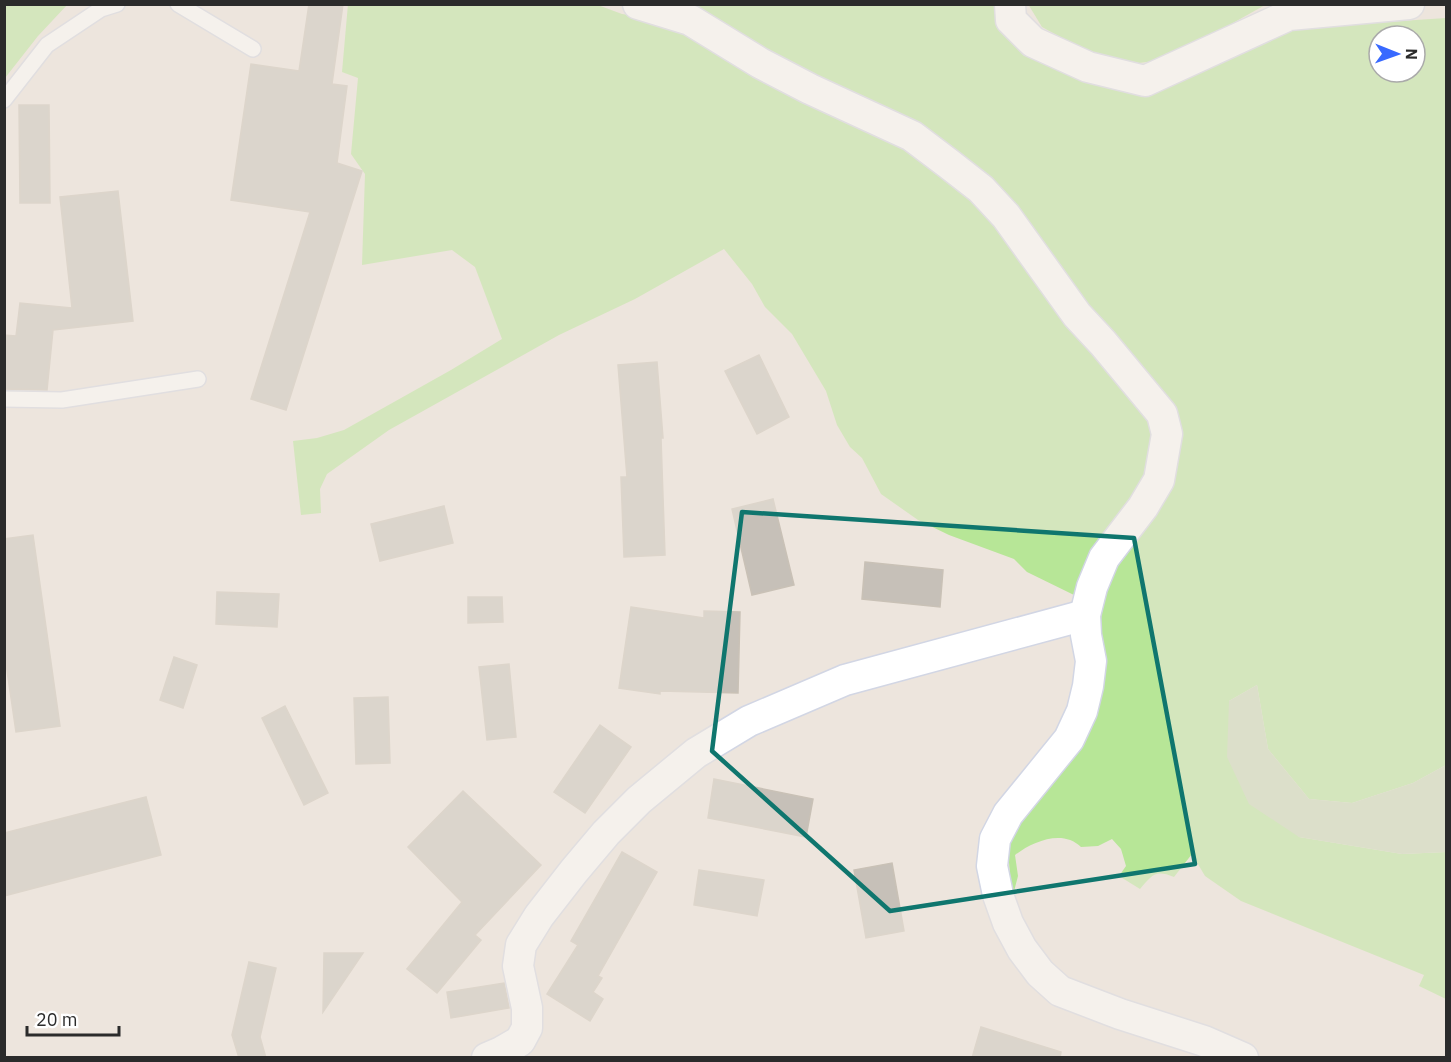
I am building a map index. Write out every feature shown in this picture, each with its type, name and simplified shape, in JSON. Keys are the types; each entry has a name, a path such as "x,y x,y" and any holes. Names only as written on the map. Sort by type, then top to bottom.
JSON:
{"street":[{"path":"638,4 690,20 760,63 912,136 957,170 981,189 1006,216 1077,315 1162,414 1167,434 1160,480 1143,507 1104,558 1092,586 1085,615 1091,661 1082,711 1069,739 1008,814 995,839 993,866 998,895 1008,922 1022,949 1040,973 1060,991 1120,1014 1204,1041 1243,1058"},
{"path":"1010,4 1011,20 1033,42 1088,67 1145,81 1289,15 1409,4"},
{"path":"487,1058 520,1041 527,1028 527,1008 518,966 520,945 539,916 606,833 639,800 696,753 749,721 845,680 1085,615"}],"lane":[{"path":"4,100 47,45 101,9 117,4"},
{"path":"178,4 253,49"},
{"path":"4,399 62,400 198,379"}],"highlighted area":[{"path":"742,512 1134,538 1195,864 890,911 712,751"}],"green space":[{"path":"5,4 67,5 38,36 5,78"},
{"path":"348,4 595,4 622,14 656,19 909,150 969,196 992,219 1158,433 1147,484 1085,568 1074,595 1027,572 1014,559 949,535 918,520 881,494 862,458 850,447 837,425 826,391 792,334 765,307 752,284 724,249 635,299 559,335 389,430 327,474 320,489 321,513 301,515 293,441 317,438 344,430 502,339 475,267 452,250 362,265 365,174 351,154 358,78 342,72"},
{"path":"1028,4 1265,5 1169,59 1139,63 1111,58 1082,49 1042,27"},
{"path":"676,5 997,5 1147,94 1295,28 1446,18 1446,765 1413,783 1352,803 1309,799 1268,749 1257,685 1229,701 1299,837 1402,854 1446,852 1446,999 1419,986 1424,975 1241,901 1205,876 1192,854 1174,877 1154,875 1140,889 1119,876 1126,866 1121,849 1112,839 1098,846 1081,847 1066,839 1048,839 1030,845 1015,855 1018,876 1012,899 1008,850 1016,826 1062,768 1091,614 1173,441 1012,212"},
{"path":"1257,685 1268,749 1309,799 1352,803 1413,783 1446,765 1446,852 1402,854 1299,837 1249,804 1227,757 1229,701"}],"building":[{"path":"309,4 343,4 332,84 347,86 337,163 362,171 286,410 251,399 310,212 231,200 251,64 299,71"},
{"path":"19,105 49,105 50,203 20,203"},
{"path":"118,191 133,321 53,330 47,390 4,389 4,335 16,336 20,303 72,308 60,197"},
{"path":"759,355 789,417 757,434 725,371"},
{"path":"657,362 663,438 661,438 665,555 624,557 621,477 627,477 618,365"},
{"path":"773,499 794,585 752,595 732,509"},
{"path":"444,506 453,543 380,561 371,524"},
{"path":"33,535 60,726 16,732 4,650 4,539"},
{"path":"865,562 943,570 940,607 862,599"},
{"path":"217,592 279,594 277,627 216,624"},
{"path":"468,597 502,597 503,622 468,623"},
{"path":"631,607 704,618 704,611 740,612 738,693 660,691 660,694 619,688"},
{"path":"174,657 197,665 183,708 160,700"},
{"path":"509,664 516,737 487,740 479,667"},
{"path":"388,697 390,763 356,764 354,698"},
{"path":"285,706 328,793 304,805 262,718"},
{"path":"600,725 631,747 585,813 554,792"},
{"path":"714,779 813,799 806,837 708,818"},
{"path":"463,791 541,865 475,935 481,940 437,993 407,969 462,902 408,847"},
{"path":"146,797 161,855 4,896 4,833"},
{"path":"622,852 657,872 598,976 602,978 593,992 603,999 590,1021 547,994 578,945 571,941"},
{"path":"892,863 904,931 866,938 854,870"},
{"path":"699,870 764,880 757,916 694,905"},
{"path":"324,953 363,953 323,1012"},
{"path":"249,962 276,968 260,1037 266,1058 239,1058 232,1035"},
{"path":"504,983 509,1008 451,1018 447,992"},
{"path":"981,1027 1061,1052 1060,1058 972,1058"}]}
